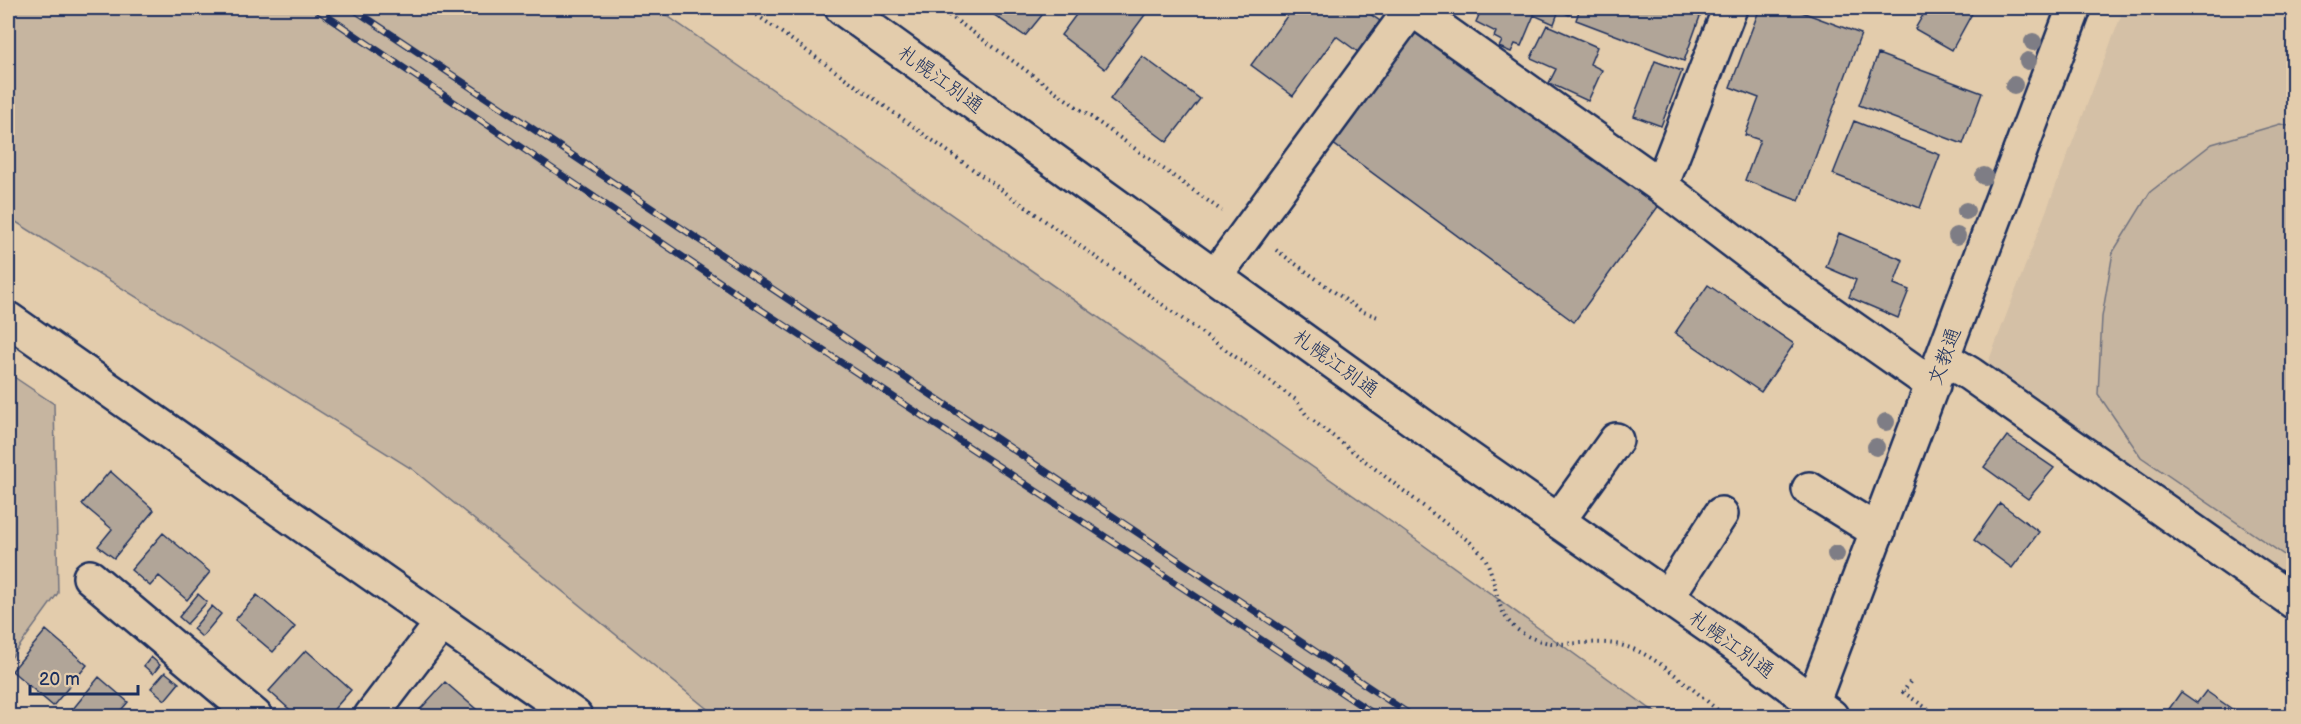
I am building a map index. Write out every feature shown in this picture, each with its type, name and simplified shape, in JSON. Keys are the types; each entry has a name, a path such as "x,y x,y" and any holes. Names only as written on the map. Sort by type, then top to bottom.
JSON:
{"main road":[{"name":"札幌江別通","path":"842,8 1216,275 1439,438 1666,597 1822,710"},
{"path":"1216,275 1412,8 1661,186 1795,288 1938,372 1970,374 2294,602"},
{"path":"1661,186 1730,8"},
{"name":"文教通","path":"1822,710 1878,532 2074,8"},
{"path":"8,319 575,717"},
{"path":"1558,521 1616,440"},
{"path":"1809,489 1878,532"},
{"path":"1666,597 1720,514"},
{"path":"90,577 255,717"},
{"path":"371,717 442,623"}],"path":[{"path":"747,8 1296,400 1306,416 1471,543 1486,559 1503,614 1515,627 1548,645 1588,642 1625,646 1648,656 1725,717"},
{"path":"939,8 1361,311 1381,318"},
{"path":"1910,682 1903,692 1938,717"}],"shaded area":[{"path":"8,8 656,8 1397,526 1660,716 716,716 412,469 8,217"},
{"path":"2124,8 2293,8 2293,586 1986,368"},
{"path":"2280,124 2294,127 2293,561 2141,457 2098,394 2102,317 2113,252 2150,192 2212,144"},
{"path":"8,373 54,404 58,593 8,662"}],"building":[{"path":"984,8 1045,8 1047,9 1025,36"},
{"path":"1081,8 1150,8 1105,69 1061,35"},
{"path":"1293,8 1361,8 1380,21 1358,52 1336,36 1293,96 1251,65"},
{"path":"1462,8 1572,8 1569,15 1559,10 1554,24 1534,15 1521,46 1515,44 1511,52 1499,47 1502,41 1494,37 1496,32 1476,22 1479,15"},
{"path":"1580,8 1703,8 1684,61 1576,20"},
{"path":"1760,8 1791,8 1861,34 1799,201 1745,180 1760,140 1745,135 1759,98 1730,87"},
{"path":"1927,8 1975,8 1952,50 1915,29"},
{"path":"1419,25 1660,204 1574,322 1332,143"},
{"path":"1547,25 1597,47 1590,64 1602,70 1588,101 1549,83 1556,69 1531,58"},
{"path":"1878,54 1982,93 1963,144 1859,105"},
{"path":"1142,56 1200,99 1167,142 1110,99"},
{"path":"1655,61 1682,71 1661,126 1634,116"},
{"path":"1854,121 1940,155 1920,208 1833,174"},
{"path":"1839,233 1903,260 1894,284 1909,290 1898,318 1849,297 1856,280 1826,267"},
{"path":"1708,285 1794,344 1761,392 1675,333"},
{"path":"2007,436 2054,468 2028,499 1984,467"},
{"path":"110,471 154,510 114,558 98,546 112,529 82,504"},
{"path":"2000,503 2039,532 2012,568 1974,540"},
{"path":"163,533 210,572 187,600 159,576 150,586 131,570"},
{"path":"198,594 207,602 187,624 179,617"},
{"path":"257,595 295,627 273,652 235,620"},
{"path":"212,606 221,614 202,637 193,629"},
{"path":"46,630 87,665 53,706 12,671"},
{"path":"306,650 351,690 328,716 297,716 269,691"},
{"path":"151,657 160,665 153,674 144,666"},
{"path":"165,672 179,683 165,700 151,688"},
{"path":"99,677 128,702 116,716 68,715"},
{"path":"445,682 484,716 415,715"},
{"path":"2206,691 2242,716 2164,716 2181,692 2197,703"}],"railway":[{"path":"315,8 748,301 1377,716"},
{"path":"352,8 1412,716"}]}
